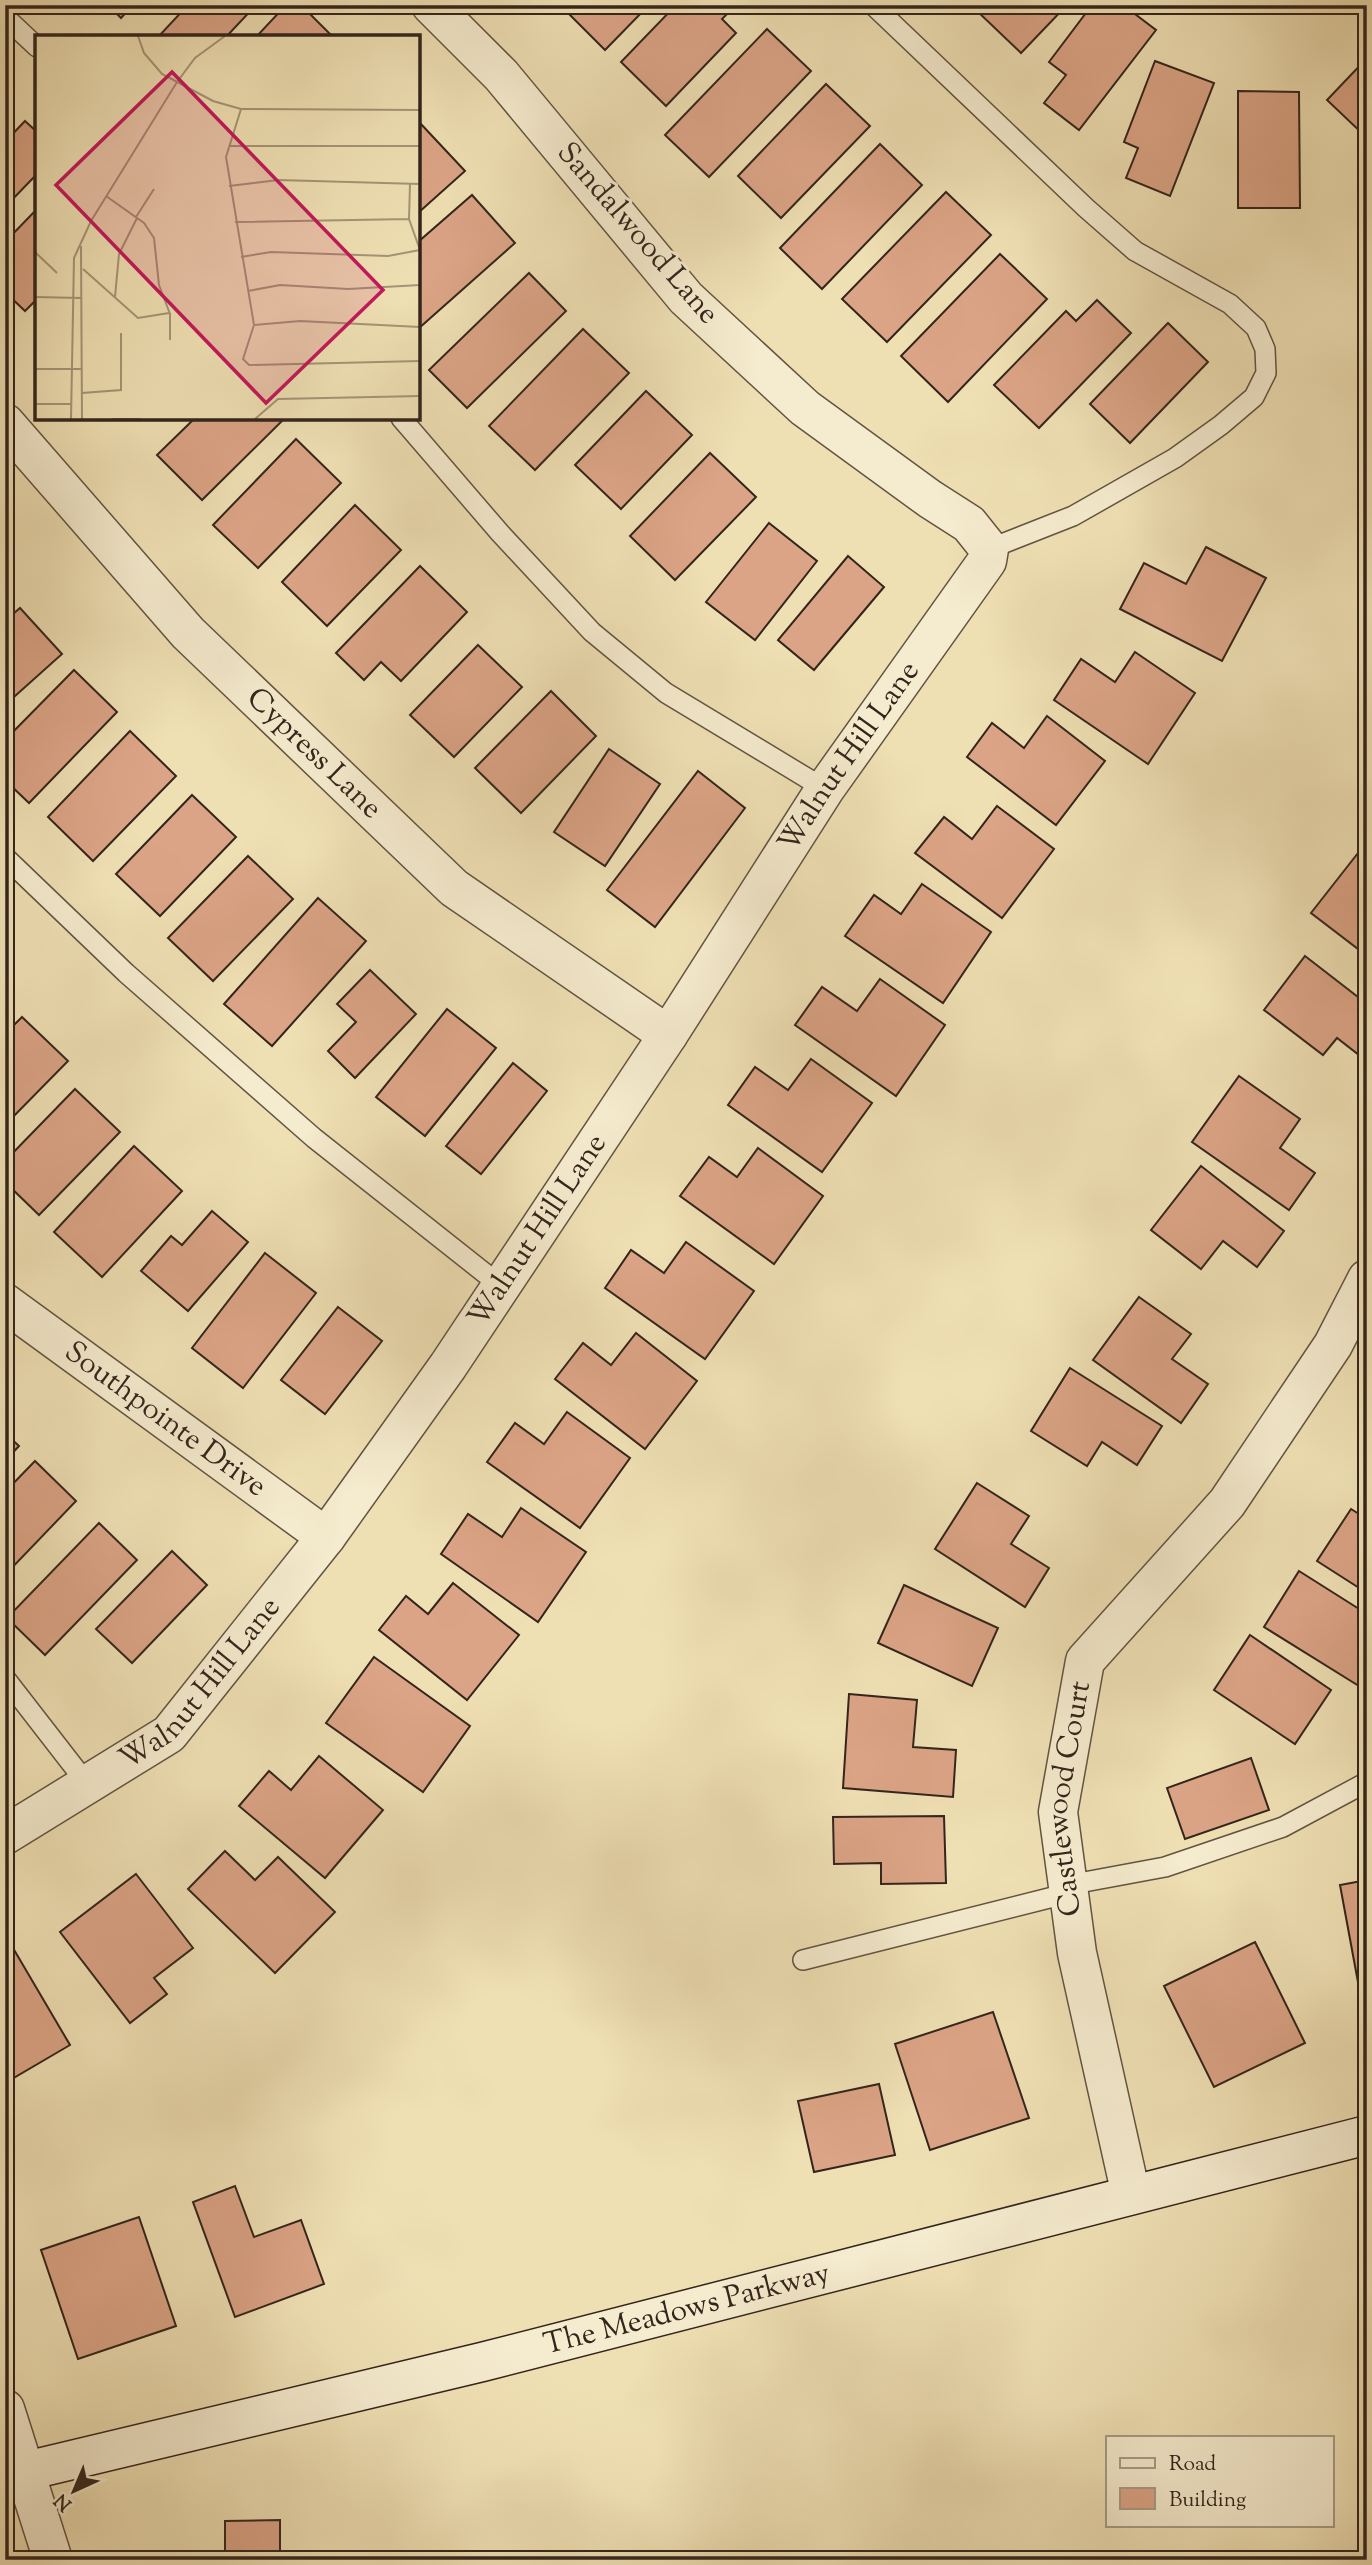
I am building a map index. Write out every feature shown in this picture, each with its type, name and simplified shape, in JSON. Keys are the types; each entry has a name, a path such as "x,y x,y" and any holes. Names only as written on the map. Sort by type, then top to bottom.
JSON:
{"street":[{"name":"Sandalwood Lane","path":"431,5 501,75 687,298 805,408 930,499 969,524 989,549"},
{"name":"Cypress Lane","path":"5,423 188,633 454,888 668,1035"},
{"name":"Walnut Hill Lane","path":"5,1835 169,1734 326,1537 448,1366 668,1035 825,789 987,561 989,549"},
{"name":"Castlewood Court","path":"1131,2195 1077,1953 1058,1812 1085,1661 1227,1503 1333,1345 1367,1279"},
{"name":"Southpointe Drive","path":"5,1303 326,1537"},
{"name":"The Meadows Parkway","path":"16,2474 494,2359 1367,2135"},
{"path":"5,2409 16,2474 53,2560"}],"lane":[{"path":"873,5 1086,208 1135,251 1230,304 1256,328 1265,349 1266,373 1254,397 1221,425 1175,458 1073,516 989,549"},
{"path":"5,17 35,45"},
{"path":"403,420 500,533 593,632 666,693 825,789"},
{"path":"5,857 126,973 314,1138 501,1286"},
{"path":"5,1678 88,1785"},
{"path":"803,1960 1069,1889 1165,1867 1283,1828 1367,1782"}],"building":[{"path":"108,5 133,5 121,18"},
{"path":"188,5 256,5 228,35 160,35"},
{"path":"286,5 301,5 331,35 258,35"},
{"path":"560,5 649,5 605,50"},
{"path":"676,5 736,5 722,19 736,33 666,106 621,62"},
{"path":"981,5 1067,5 1021,53 976,10"},
{"path":"1092,5 1123,5 1156,30 1079,130 1044,103 1066,75 1049,62"},
{"path":"767,29 811,71 709,177 665,135"},
{"path":"1367,58 1367,138 1327,100"},
{"path":"1155,61 1214,83 1170,196 1126,178 1138,148 1124,142"},
{"path":"826,84 870,126 781,218 738,176"},
{"path":"1238,91 1299,92 1300,208 1238,208"},
{"path":"25,121 35,130 35,176 5,207 5,142"},
{"path":"420,123 465,171 420,211"},
{"path":"880,144 922,185 822,289 780,248"},
{"path":"946,192 991,235 887,342 842,299"},
{"path":"472,195 515,243 420,327 420,240"},
{"path":"35,211 35,301 25,311 5,292 5,242"},
{"path":"1000,254 1047,299 948,402 901,356"},
{"path":"529,273 566,311 467,408 429,370"},
{"path":"1097,300 1131,333 1039,428 994,385 1066,311 1076,321"},
{"path":"1168,323 1208,362 1130,443 1090,404"},
{"path":"583,329 629,373 535,470 489,426"},
{"path":"646,391 692,435 621,509 575,465"},
{"path":"193,420 283,420 202,500 157,455"},
{"path":"296,439 341,483 258,568 213,525"},
{"path":"710,453 756,497 675,580 630,536"},
{"path":"355,505 401,550 327,626 282,582"},
{"path":"769,523 817,561 755,640 706,602"},
{"path":"1206,547 1266,578 1222,661 1120,609 1144,563 1186,584"},
{"path":"848,556 884,587 814,670 778,640"},
{"path":"420,566 467,612 401,681 381,662 364,680 336,653"},
{"path":"20,608 62,654 5,705 5,621"},
{"path":"478,645 522,687 454,757 410,715"},
{"path":"1135,652 1195,693 1148,764 1054,700 1081,659 1115,682"},
{"path":"74,670 117,712 29,803 5,780 5,740"},
{"path":"551,691 596,736 521,813 475,768"},
{"path":"1047,716 1105,761 1056,825 967,757 992,723 1024,748"},
{"path":"130,731 176,776 93,861 48,817"},
{"path":"609,749 660,784 605,866 554,832"},
{"path":"698,771 745,808 655,927 607,890"},
{"path":"192,795 236,837 160,916 116,874"},
{"path":"997,806 1054,849 1002,918 915,853 944,817 972,839"},
{"path":"1358,853 1367,859 1367,946 1362,952 1311,913"},
{"path":"248,856 293,899 213,981 168,938"},
{"path":"922,884 991,932 943,1003 845,936 874,895 901,914"},
{"path":"318,898 366,941 272,1046 224,1004"},
{"path":"1305,956 1367,1004 1367,1045 1359,1055 1337,1038 1323,1055 1264,1010"},
{"path":"370,970 416,1014 355,1078 328,1051 356,1022 337,1004"},
{"path":"880,979 945,1025 896,1096 795,1025 822,987 857,1011"},
{"path":"447,1009 496,1048 425,1136 376,1097"},
{"path":"22,1017 68,1061 5,1125 5,1034"},
{"path":"811,1059 872,1103 822,1172 728,1105 755,1067 788,1090"},
{"path":"513,1063 547,1091 481,1174 446,1146"},
{"path":"1239,1076 1300,1119 1280,1148 1315,1173 1289,1210 1192,1142"},
{"path":"75,1089 120,1132 39,1215 5,1182 5,1161"},
{"path":"134,1146 182,1191 102,1277 54,1232"},
{"path":"758,1148 823,1196 774,1264 680,1196 709,1157 737,1177"},
{"path":"1201,1166 1284,1231 1257,1267 1223,1241 1201,1269 1151,1230"},
{"path":"212,1211 248,1242 188,1311 141,1271 171,1236 182,1245"},
{"path":"686,1242 754,1291 705,1359 605,1288 631,1250 664,1273"},
{"path":"265,1253 316,1293 243,1388 192,1348"},
{"path":"1139,1297 1191,1334 1172,1359 1208,1384 1181,1423 1093,1360"},
{"path":"338,1307 382,1341 325,1414 281,1380"},
{"path":"636,1333 697,1381 645,1449 555,1379 583,1343 611,1365"},
{"path":"1070,1368 1162,1426 1137,1465 1102,1442 1087,1466 1031,1431"},
{"path":"567,1412 630,1458 580,1528 487,1462 515,1423 544,1444"},
{"path":"5,1433 19,1446 5,1461"},
{"path":"35,1461 76,1501 5,1575 5,1492"},
{"path":"977,1483 1029,1516 1011,1544 1049,1568 1025,1607 935,1549"},
{"path":"521,1508 586,1552 538,1622 441,1554 468,1514 502,1537"},
{"path":"1351,1509 1367,1519 1367,1593 1317,1561"},
{"path":"99,1523 137,1560 45,1655 7,1618"},
{"path":"172,1551 207,1585 132,1663 96,1629"},
{"path":"1299,1571 1367,1614 1367,1691 1264,1627"},
{"path":"453,1583 519,1635 467,1700 379,1630 406,1596 428,1614"},
{"path":"904,1585 998,1628 972,1686 878,1643"},
{"path":"1250,1635 1331,1690 1295,1744 1214,1690"},
{"path":"374,1657 470,1726 423,1792 326,1723"},
{"path":"849,1694 917,1700 913,1747 956,1750 953,1797 843,1788"},
{"path":"319,1756 383,1810 325,1878 239,1806 269,1771 291,1790"},
{"path":"1251,1758 1269,1810 1185,1839 1167,1788"},
{"path":"944,1816 946,1883 881,1884 881,1863 834,1864 833,1817"},
{"path":"225,1851 255,1880 278,1857 335,1912 275,1973 188,1889"},
{"path":"136,1874 193,1948 154,1978 167,1994 130,2023 60,1932"},
{"path":"1367,1880 1367,1992 1360,1993 1340,1885"},
{"path":"1255,1942 1305,2043 1214,2087 1164,1986"},
{"path":"13,1948 70,2045 5,2083 5,1953"},
{"path":"993,2012 1029,2118 930,2150 895,2044"},
{"path":"879,2084 895,2155 814,2172 798,2101"},
{"path":"235,2186 254,2237 301,2220 324,2284 235,2317 193,2202"},
{"path":"139,2217 176,2326 78,2359 41,2250"},
{"path":"280,2520 280,2560 225,2560 225,2521"}]}
